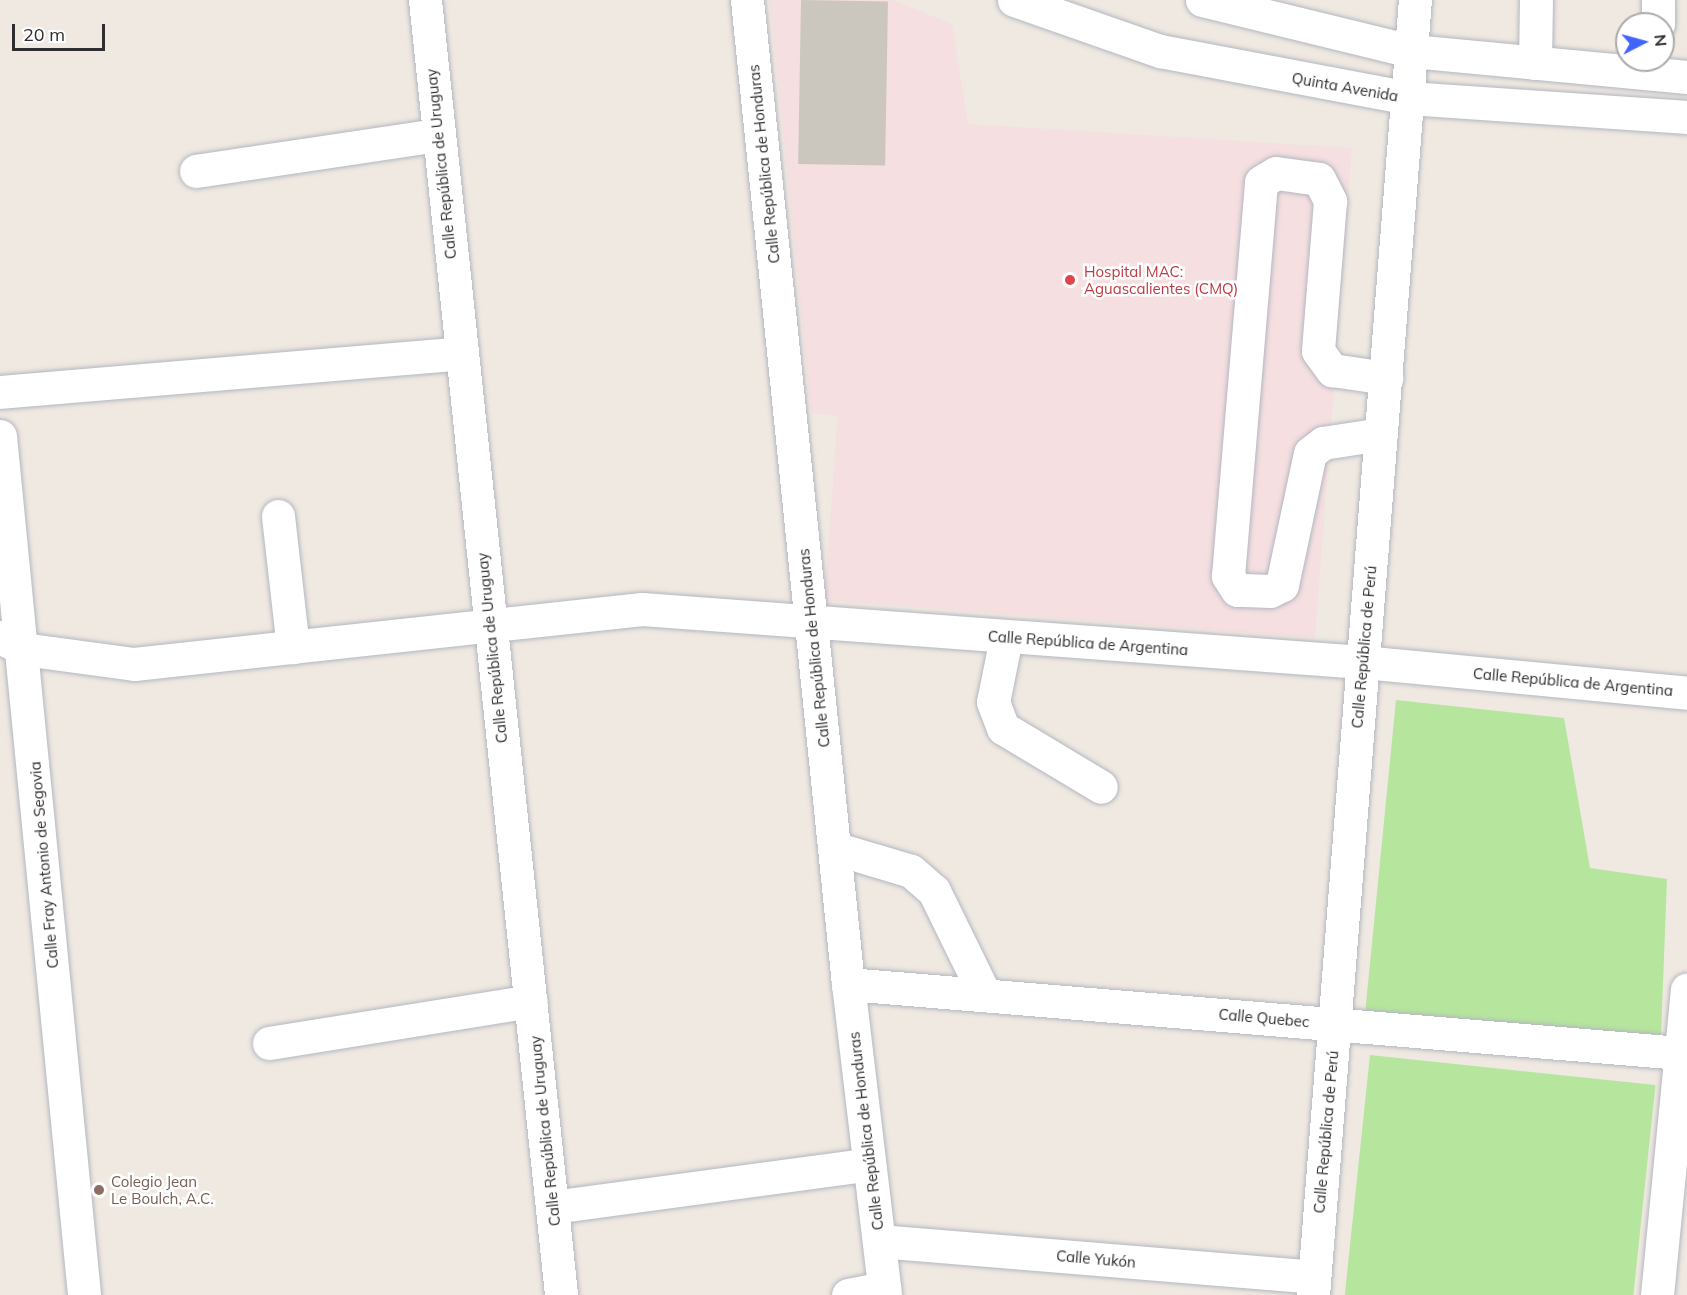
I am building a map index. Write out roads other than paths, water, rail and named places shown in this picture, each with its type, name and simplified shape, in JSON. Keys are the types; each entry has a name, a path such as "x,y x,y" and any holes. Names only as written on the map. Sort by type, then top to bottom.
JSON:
{"street":[{"name":"Calle República de Uruguay","path":"425,0 460,353 561,1295"},
{"name":"Calle República de Honduras","path":"747,0 848,984 885,1292"},
{"name":"Quinta Avenida","path":"1014,0 1160,51 1408,98 1687,117"},
{"path":"1202,0 1412,51 1535,63 1615,67"},
{"name":"Calle República de Perú","path":"1313,1286 1416,0"},
{"path":"1535,63 1536,0"},
{"path":"196,171 438,135"},
{"path":"1381,434 1323,443 1310,453 1282,585 1270,591 1238,590 1228,576 1261,182 1276,173 1319,179 1330,201 1318,351 1332,370 1386,378"},
{"path":"0,392 460,353"},
{"name":"Calle Fray Antonio de Segovia","path":"0,436 12,643 84,1295"},
{"path":"278,516 293,647"},
{"name":"Calle República de Argentina","path":"12,643 134,664 642,609 811,620 1006,638 1362,662 1687,693"},
{"path":"1006,638 993,702 1003,728 1101,787"},
{"path":"834,848 911,871 934,891 985,995"},
{"name":"Calle Quebec","path":"848,984 1681,1053"},
{"path":"1657,1295 1687,989"},
{"path":"269,1043 531,1001"},
{"path":"553,1207 869,1164"},
{"name":"Calle Yukón","path":"879,1241 1313,1286"},
{"path":"848,1295 885,1292"}],"place":[{"name":"Hospital MAC: Aguascalientes (CMQ)","path":"1070,280"},
{"name":"Colegio Jean Le Boulch, A.C.","path":"99,1190"}]}
